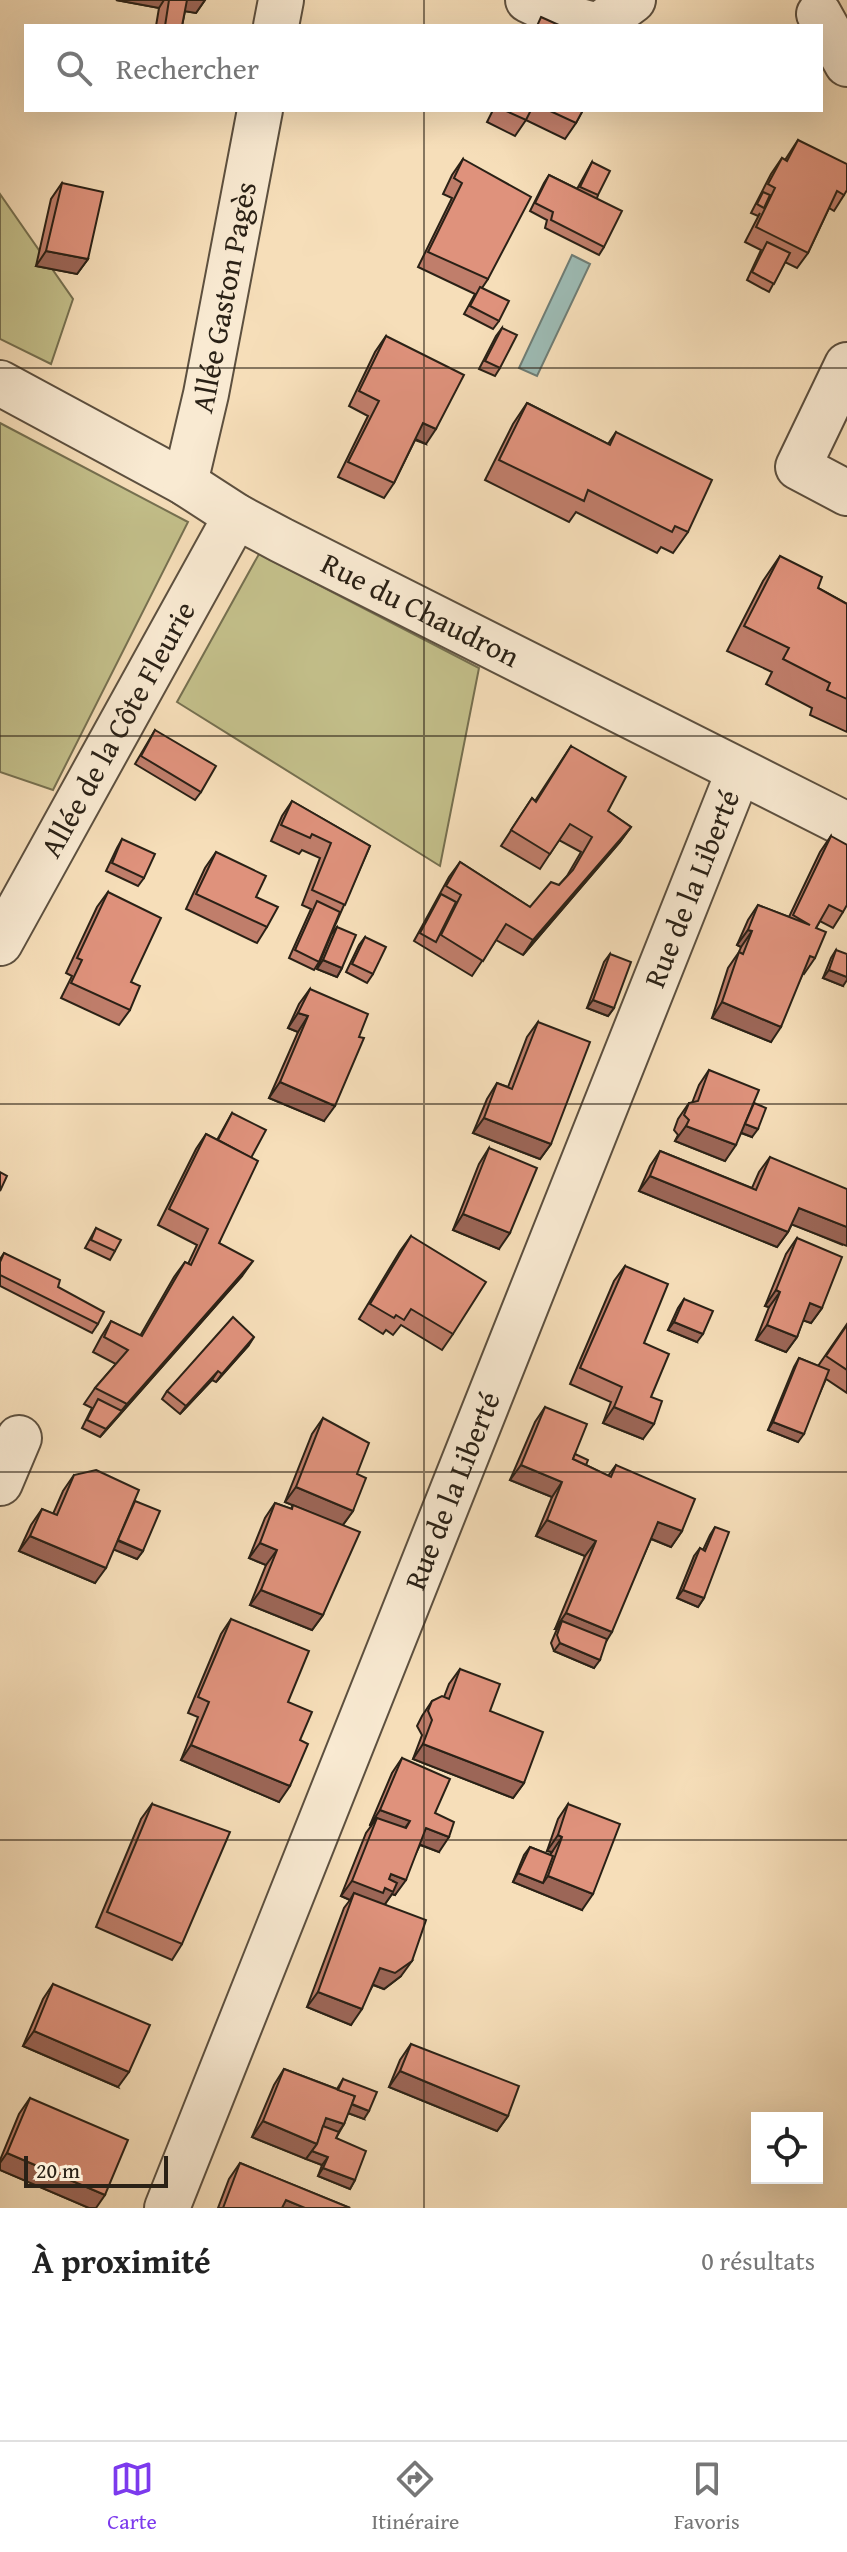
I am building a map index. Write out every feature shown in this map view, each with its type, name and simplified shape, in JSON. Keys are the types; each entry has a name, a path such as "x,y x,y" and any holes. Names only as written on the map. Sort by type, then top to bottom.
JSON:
{"street":[{"path":"276,24 281,0"},
{"path":"528,0 561,16 591,24"},
{"path":"601,24 633,0"},
{"path":"820,13 847,64"},
{"name":"Allée Gaston Pagès","path":"185,483 206,394 260,112"},
{"path":"847,365 798,467 847,493"},
{"name":"Rue du Chaudron","path":"0,383 185,483 236,516 738,773 847,825"},
{"name":"Allée de la Côte Fleurie","path":"0,943 236,516"},
{"name":"Rue de la Liberté","path":"167,2208 738,773"},
{"path":"0,1483 19,1438"}],"shaded area":[{"path":"0,194 73,299 51,364 0,339"},
{"path":"0,423 188,522 53,790 0,772"},
{"path":"259,554 479,668 440,866 177,702"}],"water":[{"path":"572,255 590,264 537,376 519,368"}],"building":[{"path":"169,0 187,0 182,24 165,24"},
{"path":"541,17 557,24 538,24"},
{"path":"508,112 530,112 526,120"},
{"path":"552,112 582,112 576,123"},
{"path":"798,140 847,164 847,190 844,195 837,191 808,253 756,227 775,188 768,184 782,158 787,161"},
{"path":"463,159 531,197 488,279 428,252 462,183 454,178"},
{"path":"592,162 610,171 598,195 580,187"},
{"path":"549,175 622,211 604,247 551,220 553,212 535,203"},
{"path":"62,183 103,192 88,259 46,251"},
{"path":"763,192 770,195 764,208 757,204"},
{"path":"767,242 790,253 774,284 752,272"},
{"path":"480,287 509,301 499,321 470,306"},
{"path":"502,328 517,335 500,368 485,361"},
{"path":"386,336 464,375 436,429 423,423 394,483 348,462 379,401 359,391"},
{"path":"527,403 610,445 616,432 712,480 688,532 675,526 672,532 588,490 584,501 499,460"},
{"path":"780,556 822,577 818,588 847,604 847,699 827,690 830,683 783,659 789,648 744,626"},
{"path":"155,730 216,766 201,792 141,756"},
{"path":"571,746 626,777 608,811 631,827 533,940 506,924 483,961 441,935 461,895 446,886 460,862 530,907 551,882 559,885 573,870 592,837 570,824 550,854 511,830 532,798 536,802"},
{"path":"292,801 370,846 345,905 312,890 331,843 312,834 310,838 281,825"},
{"path":"831,836 847,845 847,905 843,912 829,905 816,928 826,932 815,958 810,956 781,1027 722,1002 739,952 743,954 752,931 748,930 758,905 810,925 793,915"},
{"path":"122,839 155,854 144,878 112,863"},
{"path":"216,852 266,876 256,897 278,907 267,927 196,894"},
{"path":"108,892 161,918 131,982 140,986 130,1010 71,983 82,960 77,958"},
{"path":"441,894 456,902 436,942 420,933"},
{"path":"317,901 340,912 319,962 295,950"},
{"path":"337,927 356,935 342,968 323,960"},
{"path":"365,937 386,947 373,974 352,964"},
{"path":"836,950 847,954 847,977 829,970"},
{"path":"610,954 631,962 614,1008 593,1000"},
{"path":"310,989 368,1014 359,1037 364,1038 335,1106 280,1082 308,1016 298,1013"},
{"path":"538,1022 590,1042 551,1144 484,1118 497,1083 512,1089"},
{"path":"709,1070 759,1090 736,1145 686,1126 689,1120 684,1115 689,1103 698,1101"},
{"path":"754,1103 766,1108 758,1129 745,1124"},
{"path":"232,1113 266,1130 251,1158 218,1140"},
{"path":"206,1134 258,1161 219,1243 253,1261 127,1404 95,1388 128,1350 104,1337 111,1321 142,1336 185,1262 191,1265 208,1229 169,1209"},
{"path":"489,1148 537,1168 510,1233 463,1214"},
{"path":"660,1151 756,1190 770,1157 847,1189 847,1227 799,1208 788,1232 650,1176"},
{"path":"0,1172 7,1176 0,1191"},
{"path":"96,1228 121,1240 115,1251 91,1240"},
{"path":"411,1236 486,1282 453,1334 411,1309 404,1320 396,1315 394,1318 370,1304"},
{"path":"797,1238 842,1257 822,1308 810,1303 797,1337 767,1325 780,1292 776,1290"},
{"path":"4,1253 60,1280 58,1287 104,1312 98,1324 0,1275"},
{"path":"625,1266 668,1284 644,1343 669,1354 651,1397 662,1401 654,1424 614,1407 622,1387 580,1368"},
{"path":"684,1299 713,1311 703,1334 674,1322"},
{"path":"233,1317 254,1337 222,1374 218,1371 186,1406 167,1391"},
{"path":"847,1325 847,1370 826,1356"},
{"path":"799,1358 829,1370 804,1434 773,1422"},
{"path":"98,1399 122,1411 106,1429 87,1420"},
{"path":"545,1407 587,1424 573,1459 611,1477 616,1465 695,1499 682,1531 658,1522 612,1632 566,1613 596,1541 547,1520 562,1482 521,1465"},
{"path":"323,1418 369,1443 357,1474 366,1478 353,1511 296,1487"},
{"path":"575,1454 588,1460 586,1465 573,1459"},
{"path":"96,1470 139,1490 106,1568 30,1536 42,1509 57,1515 74,1475"},
{"path":"135,1501 160,1511 143,1551 118,1540"},
{"path":"275,1503 292,1509 293,1505 360,1532 323,1615 261,1590 277,1550 260,1543"},
{"path":"715,1527 729,1532 704,1598 683,1590 700,1548 705,1551"},
{"path":"231,1619 309,1651 288,1702 312,1712 300,1740 308,1744 290,1786 191,1745 209,1702 198,1697"},
{"path":"562,1621 607,1639 600,1660 560,1643 557,1635"},
{"path":"460,1669 500,1684 490,1711 543,1732 524,1783 423,1744 432,1720 428,1711 432,1701 442,1696 449,1699"},
{"path":"402,1758 450,1779 435,1813 454,1822 449,1837 426,1828 406,1880 391,1874 389,1879 397,1883 393,1892 385,1888 383,1893 352,1881 377,1818 406,1828 410,1821 380,1810"},
{"path":"152,1804 230,1832 182,1944 107,1912"},
{"path":"568,1804 620,1824 593,1894 548,1876 562,1837 558,1835"},
{"path":"530,1847 553,1856 543,1883 518,1873"},
{"path":"354,1893 426,1920 412,1961 395,1973 380,1968 362,2009 318,1992"},
{"path":"53,1984 150,2025 129,2072 34,2031"},
{"path":"411,2044 519,2086 508,2116 400,2071"},
{"path":"284,2069 355,2096 344,2124 326,2118 317,2144 263,2121"},
{"path":"343,2079 377,2092 369,2111 352,2104 355,2096 338,2090"},
{"path":"30,2098 128,2140 105,2195 7,2153"},
{"path":"323,2126 339,2132 336,2138 366,2151 355,2180 323,2168 328,2157 312,2151"},
{"path":"240,2163 350,2208 305,2208 286,2200 282,2208 223,2208"}]}
